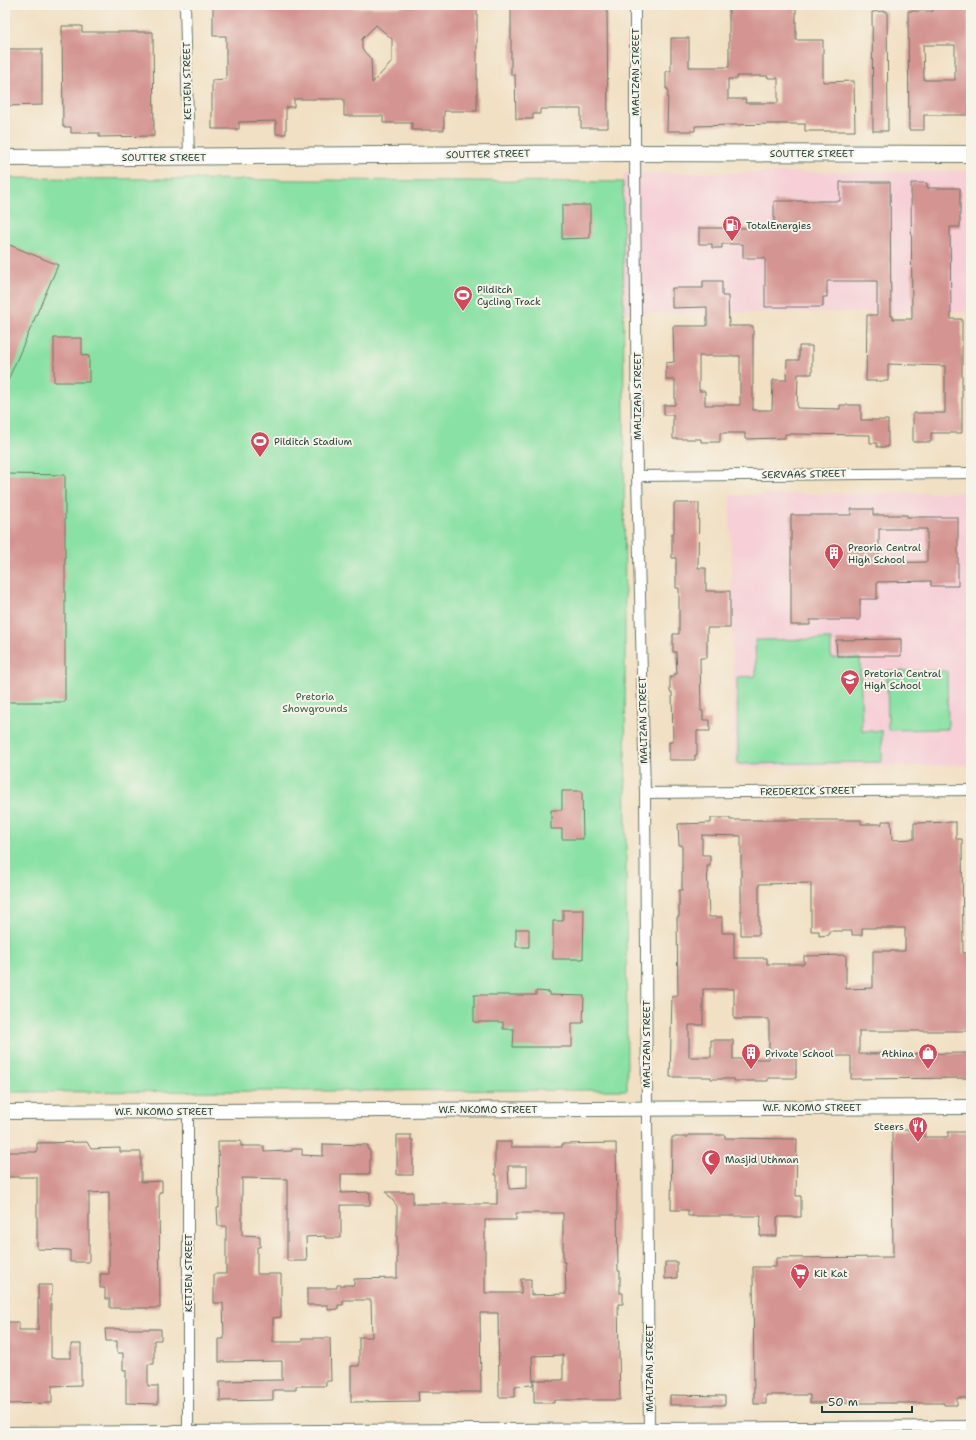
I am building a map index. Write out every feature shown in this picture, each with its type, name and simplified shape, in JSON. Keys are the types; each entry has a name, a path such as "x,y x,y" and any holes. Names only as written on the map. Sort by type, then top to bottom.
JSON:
{"main road":[{"name":"SOUTTER STREET","path":"5,158 635,153 971,154"},
{"name":"W.F. NKOMO STREET","path":"5,1112 971,1107"}],"street":[{"name":"KETJEN STREET","path":"185,5 189,157"},
{"name":"MALTZAN STREET","path":"636,5 635,153 637,476 645,793 649,1432"},
{"name":"SERVAAS STREET","path":"637,476 971,473"},
{"name":"FREDERICK STREET","path":"645,793 971,790"},
{"name":"KETJEN STREET","path":"188,1111 188,1433"},
{"path":"5,1432 649,1432 971,1426"}],"shaded area":[{"path":"971,171 971,312 624,313 623,173"},
{"name":"Pretoria Central High School","path":"971,492 971,628 966,628 968,765 734,768 730,495"}],"green space":[{"name":"Pretoria Showgrounds","path":"5,178 623,182 627,1090 5,1092"},
{"path":"831,639 831,658 860,658 862,731 882,731 882,762 738,764 737,677 756,676 755,640"},
{"path":"887,671 947,671 948,729 888,730"}],"building":[{"path":"213,5 273,5 273,7 334,8 413,7 412,5 477,5 477,111 444,111 444,130 412,130 412,123 383,123 383,116 344,116 344,99 294,99 294,107 286,107 286,134 276,134 276,121 239,122 239,129 212,129 212,80 226,79 226,36 213,36","holes":["376,25 392,39 392,62 372,83 371,59 362,49 362,39"]},
{"path":"511,5 607,5 608,128 581,128 581,109 540,109 540,114 533,114 533,119 516,119 515,75 511,75"},
{"path":"729,5 796,5 796,40 823,40 823,82 854,81 855,131 805,131 805,124 770,124 695,126 695,131 667,131 668,89 666,89 666,71 671,71 671,38 689,38 689,67 729,67","holes":["737,76 768,76 768,78 778,78 778,103 745,103 746,99 728,99 728,79 737,79"]},
{"path":"933,5 968,5 969,115 924,115 924,130 909,130 908,11 933,11","holes":["923,45 955,45 955,80 924,80"]},
{"path":"887,11 888,131 873,131 872,12"},
{"path":"62,26 82,26 82,32 153,32 154,136 99,137 99,133 71,133 71,127 63,127"},
{"path":"5,49 42,49 42,105 5,106"},
{"path":"840,182 890,182 891,316 893,316 893,319 912,319 911,183 927,183 927,188 960,188 960,227 950,227 951,319 962,319 962,433 931,433 931,442 913,442 913,413 945,413 945,366 888,364 888,381 866,381 867,315 877,315 877,281 827,281 827,297 823,297 823,307 765,307 765,258 743,258 743,244 722,244 722,248 712,248 712,244 699,244 699,228 774,228 774,201 840,201"},
{"path":"562,205 590,205 590,238 562,239"},
{"path":"5,243 58,265 5,387"},
{"path":"703,281 722,281 722,296 728,296 729,326 753,326 753,410 772,410 773,380 786,380 787,360 799,360 799,346 812,346 812,374 798,374 797,408 840,409 840,405 861,405 861,420 888,420 888,447 877,447 877,443 870,443 870,435 785,434 785,438 745,439 745,433 720,433 720,442 701,442 701,439 673,439 673,415 664,415 664,405 675,405 675,380 666,380 666,363 674,362 673,326 707,326 707,307 672,308 672,288 703,288","holes":["699,356 740,356 740,405 705,405 705,391 699,391"]},
{"path":"54,338 82,338 82,355 89,356 89,382 54,382"},
{"path":"5,474 65,475 65,702 5,702"},
{"path":"674,503 699,503 698,568 706,568 706,591 730,591 730,628 707,628 707,658 700,658 701,711 703,711 703,720 710,720 710,731 697,731 697,755 695,755 695,760 669,760 669,742 673,742 672,692 670,692 670,677 674,677 674,674 677,674 676,652 673,652 673,634 679,634 679,588 676,588 676,558 672,558"},
{"name":"Preoria Central High School","path":"851,509 873,509 873,515 958,517 958,586 931,586 931,581 877,582 877,599 860,599 860,620 810,620 810,625 791,625 791,515 851,515","holes":["879,529 927,529 927,562 879,563"]},
{"path":"901,639 901,656 837,656 836,640"},
{"path":"562,791 582,791 583,839 562,839 562,829 551,829 551,810 562,810"},
{"path":"711,818 730,818 730,820 861,820 861,824 882,824 882,821 891,821 892,840 914,839 914,823 956,822 956,839 962,839 963,953 971,953 971,1031 859,1031 859,1054 971,1053 971,1078 851,1079 851,1056 796,1056 796,1078 768,1078 768,1081 734,1081 734,1079 711,1079 711,1077 670,1077 672,996 678,996 677,917 679,917 679,890 682,890 682,845 679,845 678,824 711,823","holes":["702,835 741,836 741,935 759,935 759,884 811,883 811,931 819,931 819,936 829,935 829,931 852,931 852,935 862,935 862,928 905,928 905,951 873,951 873,988 846,989 846,955 804,956 804,964 767,964 767,958 734,958 734,933 722,933 722,917 709,917 707,866 710,866 710,855 702,855","703,989 734,989 734,1019 769,1019 769,1059 733,1059 733,1040 711,1040 711,1057 689,1057 689,1025 703,1025"]},
{"path":"563,910 584,910 583,959 553,959 553,921 563,921"},
{"path":"516,929 529,929 529,947 516,947"},
{"path":"536,991 549,992 549,995 584,996 583,1023 572,1023 572,1047 513,1047 514,1029 503,1029 503,1022 474,1022 474,995 536,995"},
{"path":"892,1130 924,1130 924,1137 948,1137 948,1132 971,1132 971,1398 957,1398 957,1405 944,1405 944,1403 810,1403 810,1395 766,1395 766,1404 754,1404 753,1267 776,1267 776,1258 893,1257"},
{"path":"397,1135 411,1135 411,1140 413,1140 413,1175 397,1175"},
{"path":"688,1135 725,1135 725,1138 797,1139 796,1196 801,1196 801,1217 777,1217 777,1236 760,1236 761,1216 688,1216 688,1210 671,1210 672,1137 688,1137"},
{"path":"218,1141 241,1141 241,1146 264,1146 264,1152 292,1151 292,1149 302,1149 302,1155 323,1156 323,1144 368,1145 368,1150 370,1150 370,1174 341,1174 341,1193 370,1192 370,1205 341,1205 341,1238 325,1238 325,1236 306,1237 307,1261 287,1261 287,1179 242,1178 242,1235 260,1236 260,1247 257,1247 257,1274 281,1274 281,1317 273,1318 273,1342 302,1342 302,1338 330,1338 331,1381 326,1381 326,1386 296,1386 296,1390 273,1390 273,1400 220,1401 220,1381 282,1380 282,1361 219,1362 219,1339 224,1339 223,1303 214,1303 214,1274 226,1274 226,1226 218,1226"},
{"path":"87,1142 91,1149 120,1148 120,1152 141,1152 141,1182 162,1181 162,1192 159,1192 160,1308 110,1308 110,1299 105,1299 105,1288 100,1288 100,1274 109,1274 109,1192 89,1193 89,1262 70,1262 70,1250 37,1249 37,1177 5,1177 5,1152 37,1152 37,1143"},
{"path":"495,1142 511,1142 511,1147 562,1147 562,1144 616,1143 618,1271 620,1271 620,1293 623,1293 623,1304 618,1304 620,1400 554,1400 554,1403 534,1403 534,1380 563,1380 563,1355 532,1356 533,1385 515,1386 515,1397 499,1397 498,1313 480,1313 481,1392 418,1392 419,1401 351,1402 351,1366 359,1366 359,1337 372,1337 371,1300 343,1300 343,1305 338,1305 338,1309 328,1310 328,1305 307,1305 307,1288 337,1288 337,1285 354,1285 354,1279 397,1278 397,1206 386,1192 413,1192 413,1204 497,1204 497,1175 495,1175","holes":["508,1166 527,1166 527,1188 509,1189","516,1213 563,1213 563,1262 565,1262 566,1294 531,1295 531,1279 521,1279 521,1293 485,1293 485,1220 516,1220"]},
{"path":"665,1262 677,1262 677,1278 665,1279"},
{"path":"38,1285 52,1285 51,1358 71,1358 71,1344 81,1344 81,1385 52,1386 52,1403 5,1404 5,1322 19,1322 19,1330 38,1330"},
{"path":"105,1329 161,1329 161,1340 154,1340 154,1364 148,1364 148,1386 158,1386 158,1404 126,1403 126,1370 123,1370 123,1353 117,1353 117,1341 106,1341"},
{"path":"670,1395 725,1396 725,1405 670,1405"}],"place":[{"name":"TotalEnergies","path":"732,242"},
{"name":"Pilditch Cycling Track","path":"463,312"},
{"name":"Pilditch Stadium","path":"260,458"},
{"name":"Preoria Central High School","path":"834,570"},
{"name":"Pretoria Central High School","path":"850,696"},
{"name":"Private School","path":"751,1070"},
{"name":"Athina","path":"928,1070"},
{"name":"Steers","path":"918,1143"},
{"name":"Masjid Uthman","path":"711,1176"},
{"name":"Kit Kat","path":"800,1290"}]}
